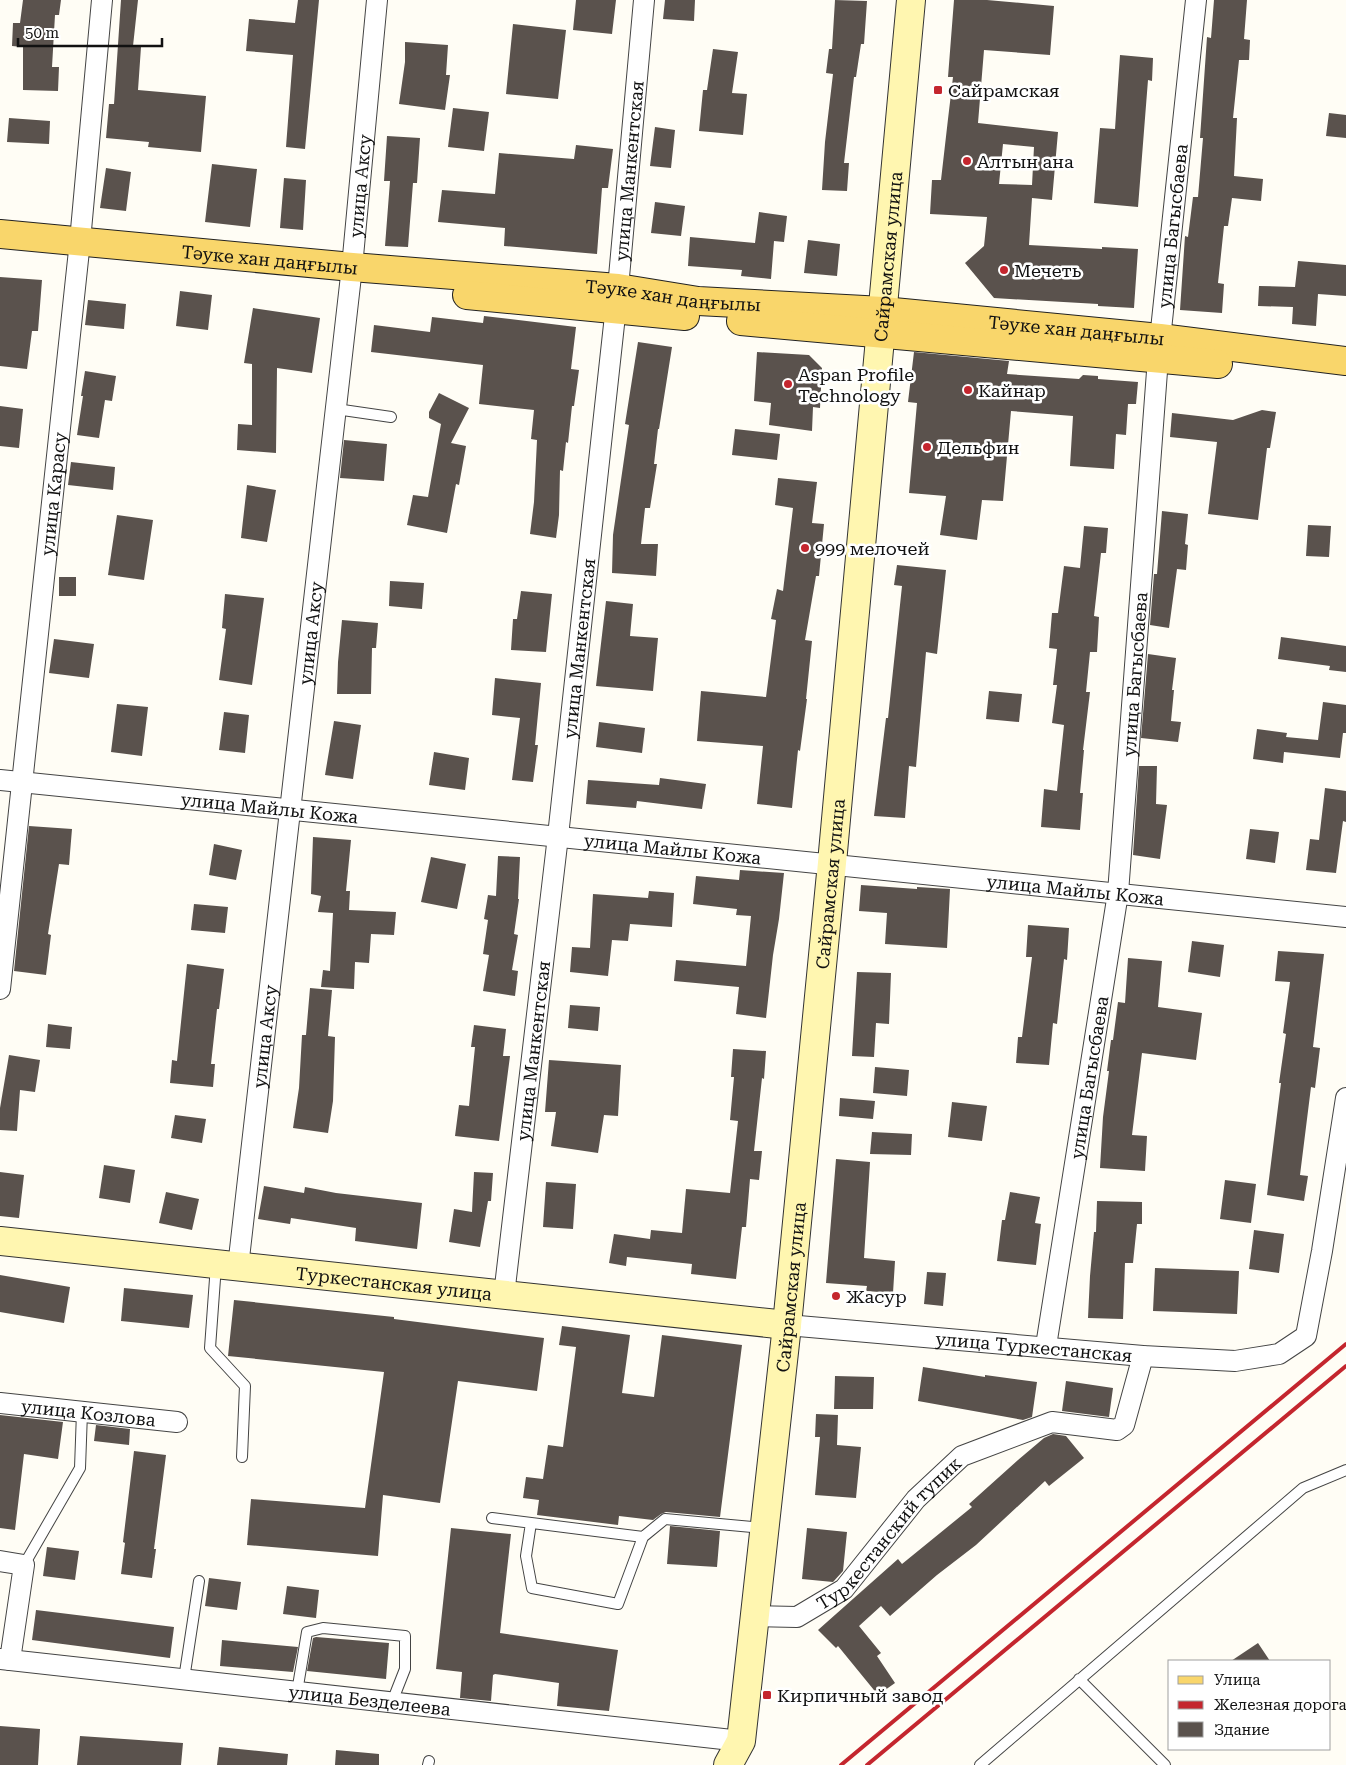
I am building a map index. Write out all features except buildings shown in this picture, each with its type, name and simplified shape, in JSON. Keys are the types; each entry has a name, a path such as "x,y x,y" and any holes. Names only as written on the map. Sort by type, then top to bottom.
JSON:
{"main road":[{"name":"Сайрамская улица","path":"728,1765 740,1741 787,1325 832,863 911,0"},
{"name":"Тәуке хан даңғылы","path":"0,234 78,249"},
{"name":"Тәуке хан даңғылы","path":"0,249 78,249 617,298 698,301 882,323 1159,348 1346,361"},
{"name":"Тәуке хан даңғылы","path":"1159,348 1346,375"},
{"name":"Туркестанская улица","path":"0,1240 787,1325"}],"street":[{"name":"улица Карасу","path":"0,989 78,249 102,0"},
{"name":"улица Аксу","path":"227,1265 291,810 351,275 377,0"},
{"name":"улица Манкентская","path":"504,1295 558,836 617,298 644,0"},
{"name":"улица Багысбаева","path":"1046,1346 1118,893 1159,348 1196,0"},
{"name":"улица Майлы Кожа","path":"0,780 832,863 1346,917"},
{"name":"улица Туркестанская","path":"787,1325 1046,1346 1143,1356 1235,1361 1279,1354 1306,1336 1322,1251 1346,1098"},
{"name":"Туркестанский тупик","path":"753,1616 797,1617 844,1589 916,1499 962,1456 1052,1422 1117,1430 1124,1425 1143,1356"},
{"name":"улица Козлова","path":"0,1404 177,1422"},
{"path":"0,1561 24,1565 5,1660"},
{"name":"улица Безделеева","path":"5,1660 740,1741"}],"lane":[{"path":"336,409 391,417"},
{"path":"227,1265 210,1348 245,1386 242,1457"},
{"path":"24,1565 80,1468 82,1412"},
{"path":"980,1765 1303,1488 1346,1470"},
{"path":"492,1518 643,1537"},
{"path":"531,1522 526,1556 532,1588 618,1604 643,1537 665,1518 763,1528"},
{"path":"184,1679 199,1580"},
{"path":"297,1692 307,1632 323,1628 404,1636 405,1669 392,1702"},
{"path":"1079,1679 1165,1765"}],"railway":[{"path":"841,1765 1346,1344"},
{"path":"867,1765 1346,1366"}],"place":[{"name":"Сайрамская","path":"938,90"},
{"name":"Алтын ана","path":"967,161"},
{"name":"Мечеть","path":"1004,270"},
{"name":"Aspan Profile Technology","path":"788,384"},
{"name":"Кайнар","path":"968,390"},
{"name":"Дельфин","path":"927,447"},
{"name":"999 мелочей","path":"805,548"},
{"name":"Жасур","path":"836,1296"},
{"name":"Кирпичный завод","path":"767,1695"}]}
